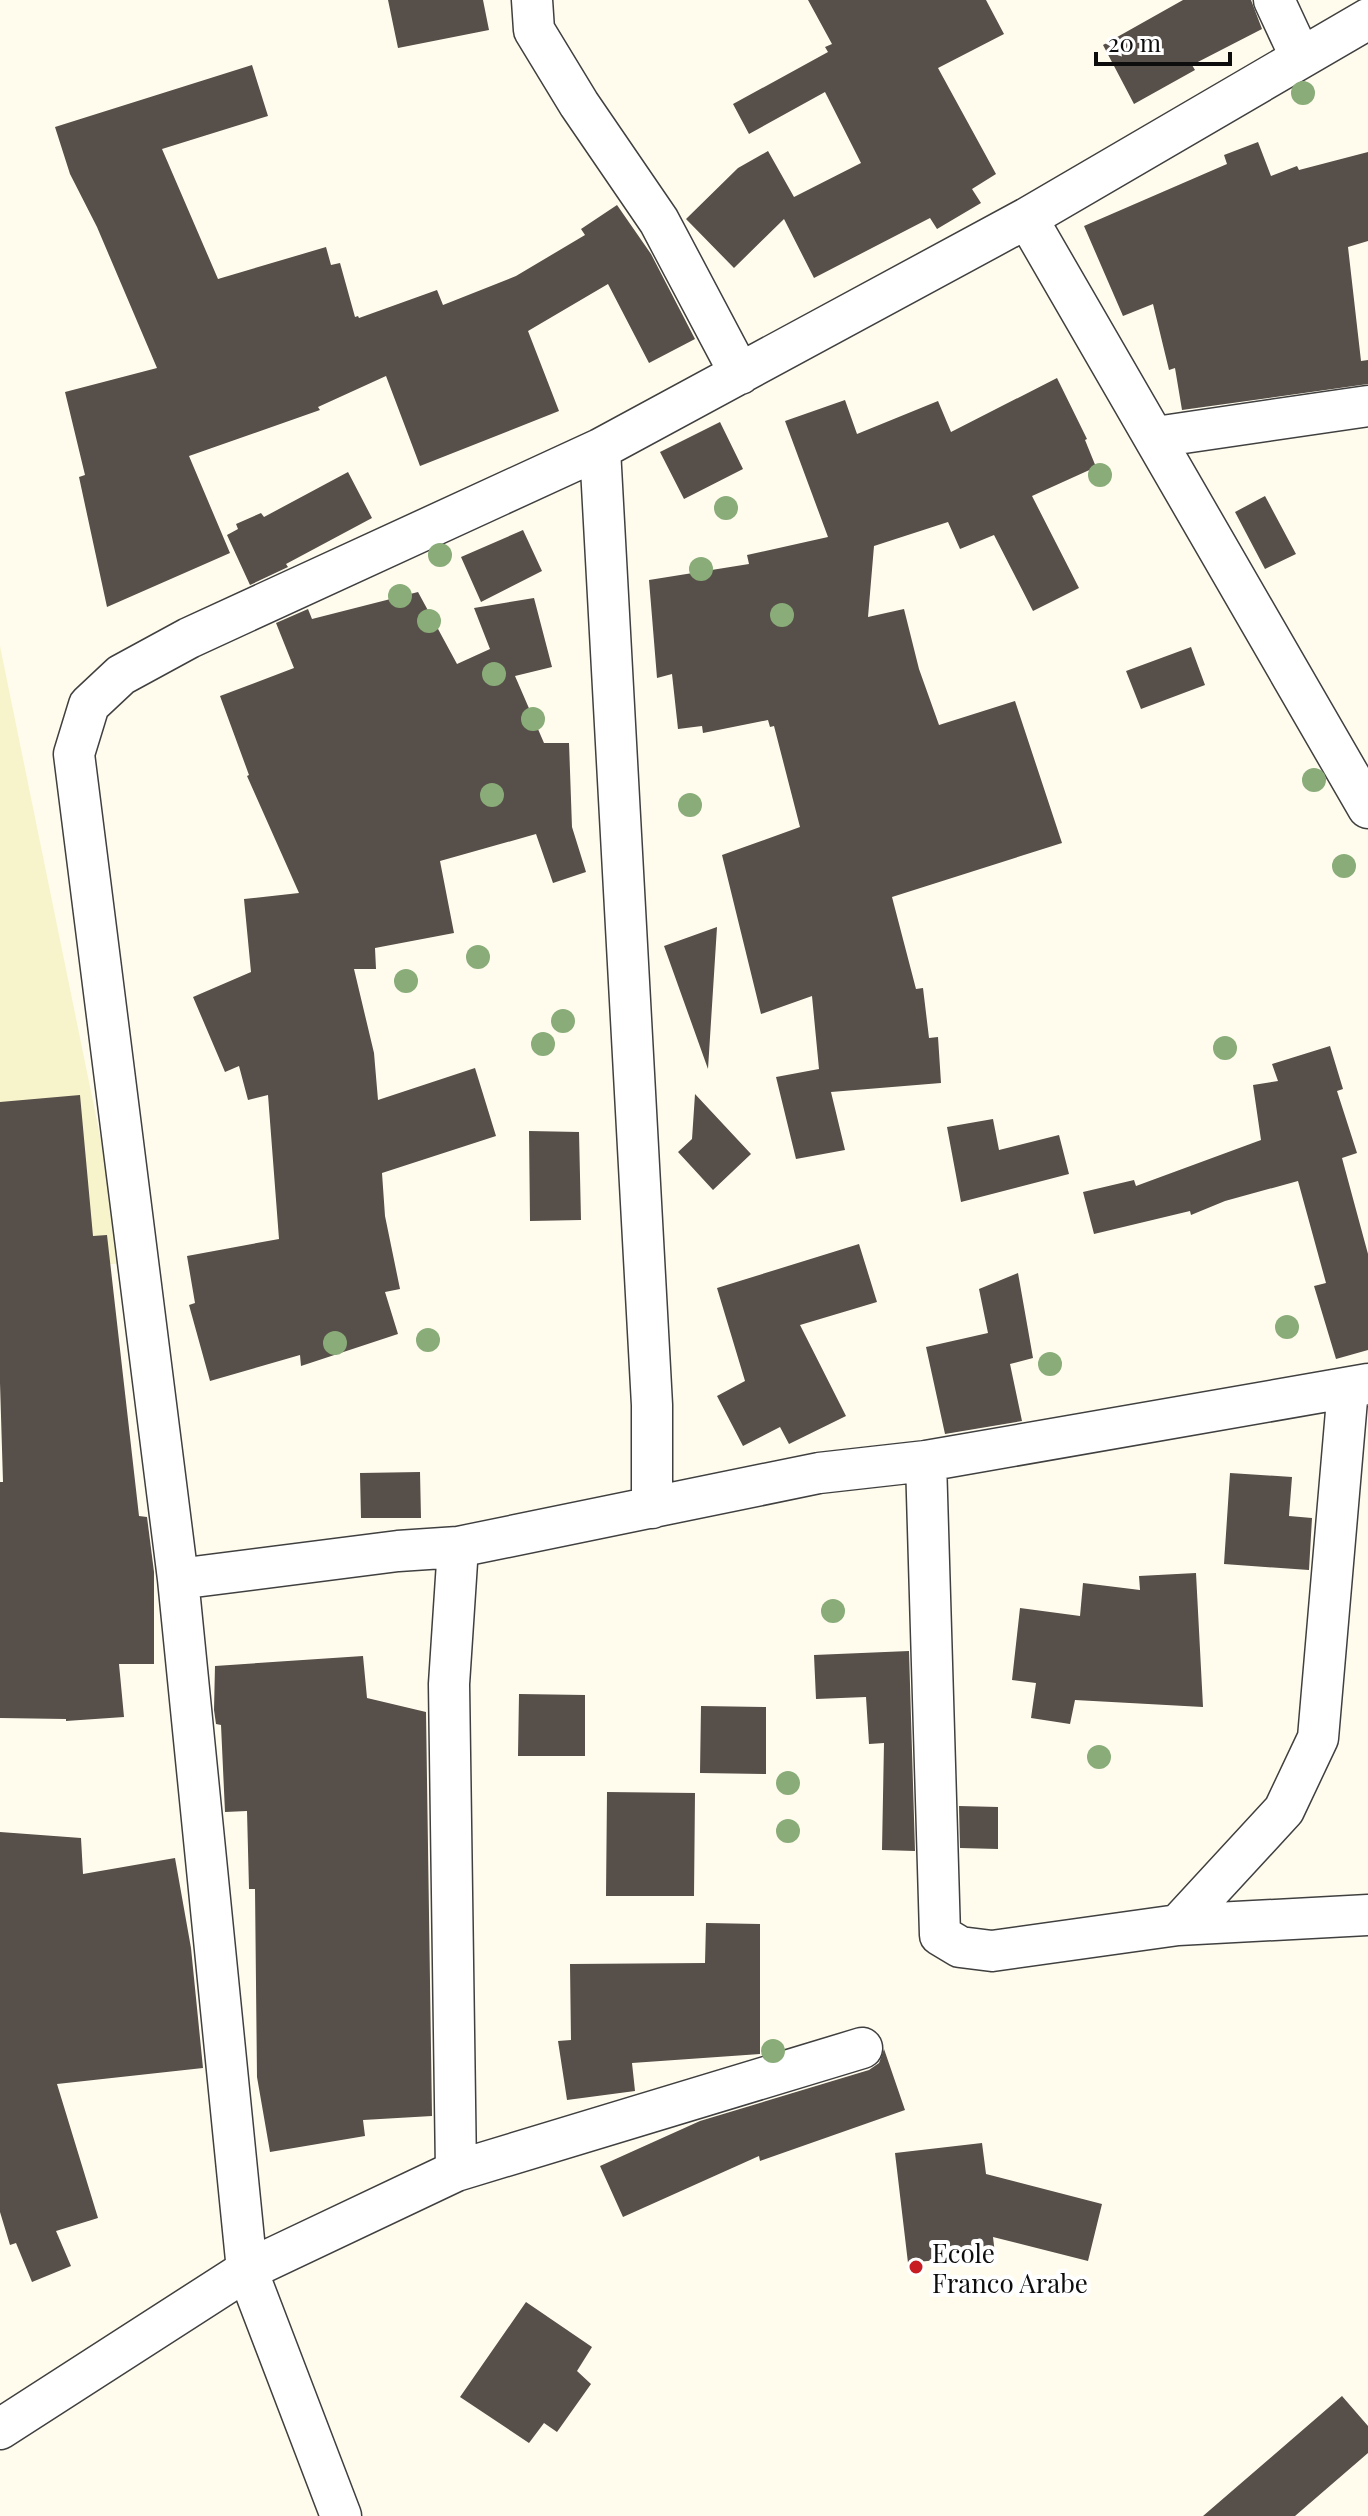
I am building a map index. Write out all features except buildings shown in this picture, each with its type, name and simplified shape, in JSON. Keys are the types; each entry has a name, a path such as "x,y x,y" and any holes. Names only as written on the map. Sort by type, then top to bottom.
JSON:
{"street":[{"path":"532,0 534,30 579,104 659,221 740,374"},
{"path":"1274,0 1301,58"},
{"path":"341,2516 247,2270 178,1579 74,754 89,705 121,675 189,638 600,449 740,374 1027,218 1368,19"},
{"path":"1027,218 1365,795"},
{"path":"1156,437 1368,406"},
{"path":"600,449 652,1405 652,1508"},
{"path":"178,1579 398,1551 458,1547 819,1473 926,1461 1358,1386 1318,1738 1284,1810 1178,1925"},
{"path":"926,1461 940,1935 960,1947 992,1951 1178,1925 1368,1915"},
{"path":"456,2171 449,1684 458,1547"},
{"path":"0,2429 247,2270 456,2171 862,2048"}],"shaded area":[{"path":"0,646 126,1263 0,1272"}],"place":[{"name":"Ecole Franco Arabe","path":"916,2267"}]}
